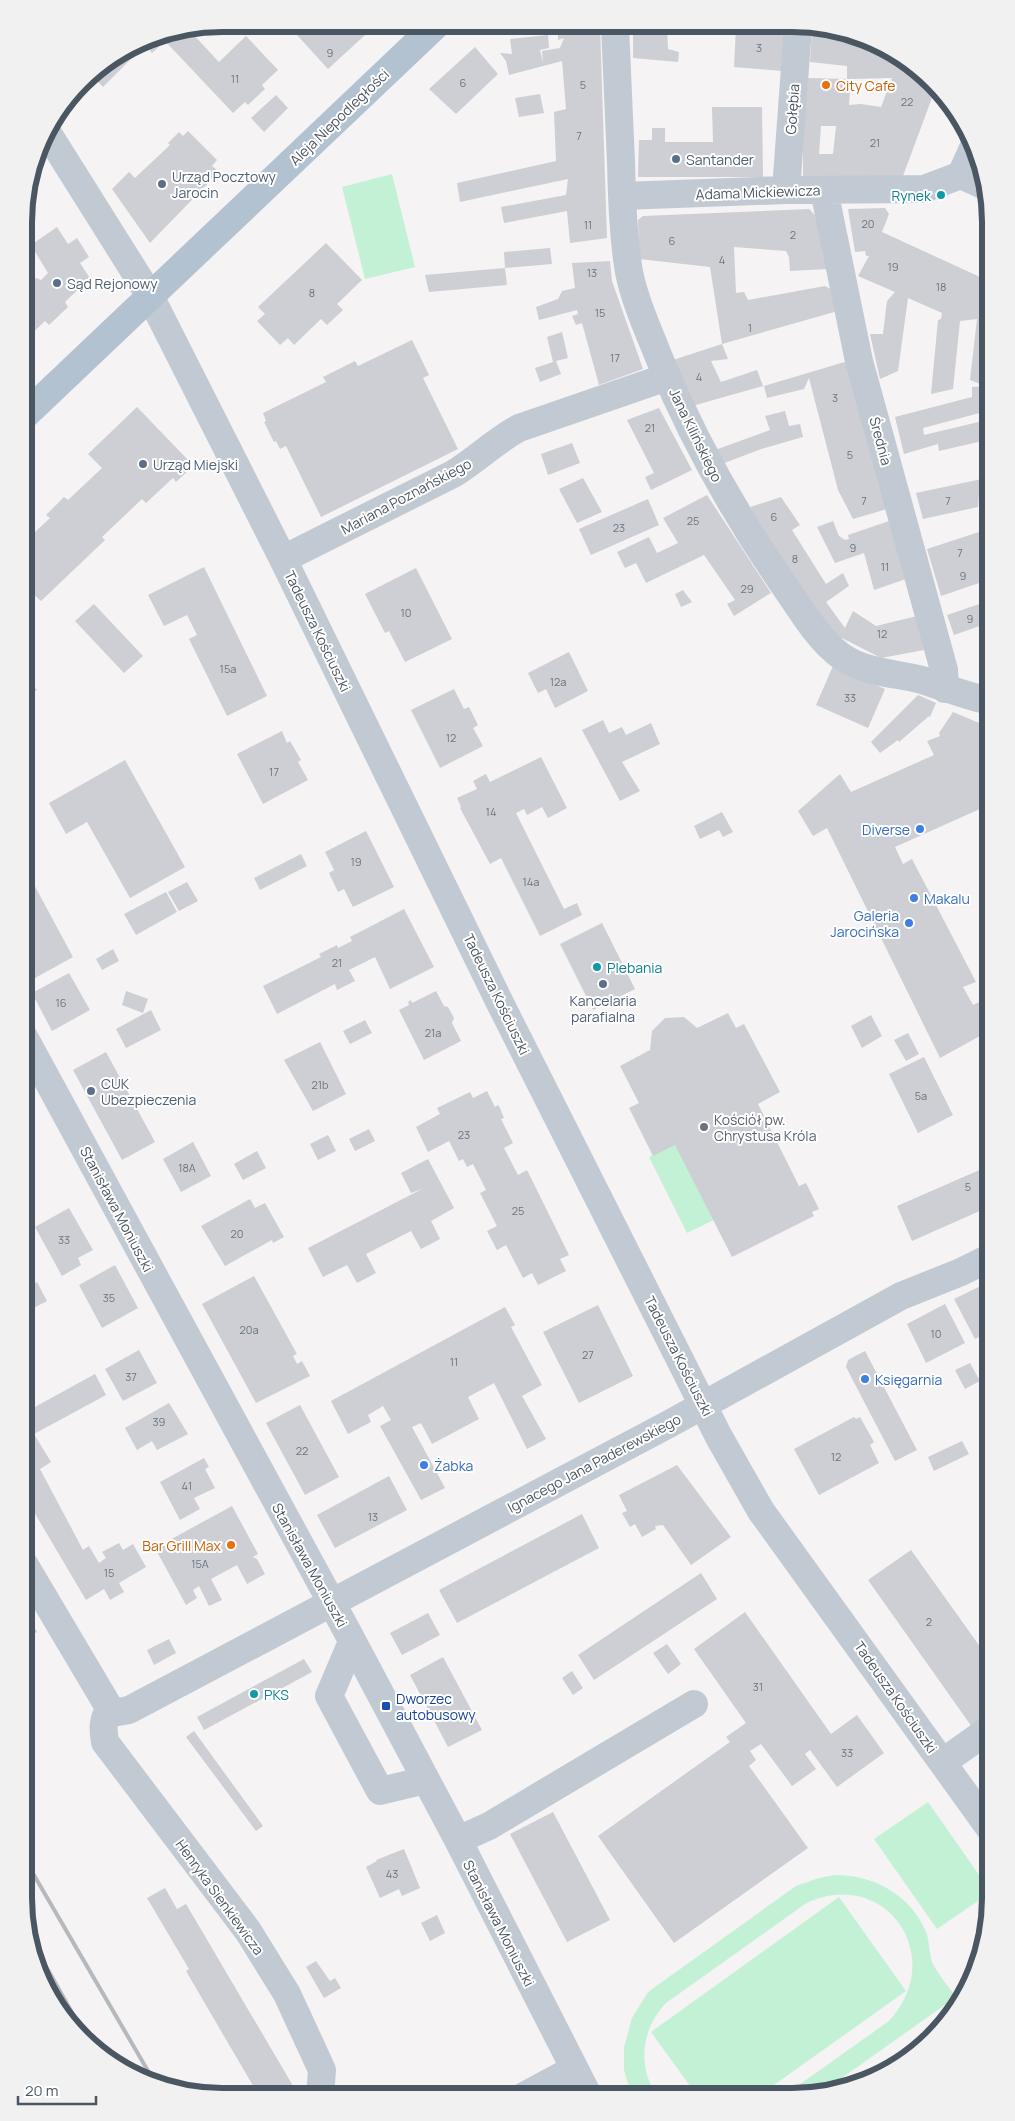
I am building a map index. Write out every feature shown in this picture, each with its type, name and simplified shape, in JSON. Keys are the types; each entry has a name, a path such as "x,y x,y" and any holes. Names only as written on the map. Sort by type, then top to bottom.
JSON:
{"main road":[{"name":"Aleja Niepodległości","path":"32,408 429,32"}],"street":[{"name":"Jana Kilińskiego","path":"615,32 622,196 626,254 630,275 636,298 685,418 729,500 775,573 805,615 832,648 843,658 882,674 922,680 982,700"},
{"name":"Gołębia","path":"786,190 798,32"},
{"name":"Tadeusza Kościuszki","path":"52,139 150,296 283,560 500,1003 719,1437 761,1511 982,1817"},
{"path":"973,165 973,181"},
{"name":"Adama Mickiewicza","path":"622,196 786,190 924,189 973,181"},
{"name":"Średnia","path":"824,190 860,361 944,670 945,689"},
{"name":"Mariana Poznańskiego","path":"283,560 453,474 519,428 667,377"},
{"name":"Stanisława Moniuszki","path":"32,1052 458,1840 584,2088"},
{"name":"Ignacego Jana Paderewskiego","path":"331,1602 704,1405 901,1296 982,1261"},
{"path":"32,1577 110,1709 118,1712 129,1710 331,1602"},
{"path":"352,1642 329,1696 338,1713 380,1791 426,1780"},
{"path":"458,1840 489,1826 694,1704"},
{"name":"Henryka Sienkiewicza","path":"110,1709 104,1718 105,1742 248,1931 287,1994 322,2070 321,2088"},
{"path":"943,1762 982,1734"},
{"path":"543,2088 574,2069"}],"green space":[{"path":"392,174 415,267 365,279 342,187"},
{"path":"675,1143 714,1220 687,1233 649,1157"},
{"path":"928,1802 982,1879 982,1898 937,1929 874,1839"},
{"path":"835,1875 864,1879 877,1883 901,1898 911,1907 926,1932 931,1959 955,1996 954,1999 833,2084 795,2088 889,2021 906,1996 912,1970 910,1945 899,1924 882,1907 860,1897 834,1895 805,1904 666,2003 651,2025 645,2048 646,2073 652,2088 629,2088 624,2070 624,2047 632,2018 648,1992 796,1886"},
{"path":"839,1897 906,1991 770,2088 691,2088 651,2032"}],"building":[{"path":"300,32 368,32 328,69 297,35"},
{"path":"542,32 600,32 607,238 570,243 567,211 504,223 501,207 566,195 568,179 460,202 457,183 556,161 554,112 566,109 562,61 509,75 506,61 500,53 512,54 510,39 548,35 549,48 540,50 543,63 542,51 560,48 564,38 558,40 558,34 542,35"},
{"path":"633,32 667,32 668,49 679,52 678,62 633,58"},
{"path":"736,32 785,32 782,71 734,67"},
{"path":"812,34 842,39 877,52 908,72 933,95 903,176 803,176 803,125 808,78 847,79 847,66 810,62","holes":["892,78 881,107 861,104 849,105 851,79","821,126 836,126 833,154 819,154"]},
{"path":"193,35 219,62 246,36 278,70 262,85 265,89 248,105 245,102 233,113 165,42"},
{"path":"164,42 152,53 148,48"},
{"path":"475,47 498,74 456,114 429,89"},
{"path":"137,53 137,53 103,87 97,80"},
{"path":"540,94 544,113 519,117 515,98"},
{"path":"276,95 288,108 264,132 251,118"},
{"path":"712,107 762,107 763,177 638,177 639,140 652,140 652,128 665,128 665,142 713,142"},
{"name":"Urząd Pocztowy Jarocin","path":"188,131 217,160 212,166 219,172 150,243 112,189 129,172 135,178 170,145 168,143 179,132 183,136"},
{"path":"885,208 889,214 882,232 982,278 982,385 970,380 977,319 960,321 953,389 931,394 938,320 941,319 942,313 908,298 898,371 880,379 870,334 883,334 887,301 895,292 858,276 869,256 866,256 865,251 855,252 848,209"},
{"path":"809,209 817,217 828,269 790,271 789,257 786,251 734,247 736,293 744,292 748,300 825,286 834,291 838,311 722,344 710,267 639,259 638,220 643,216"},
{"name":"Sąd Rejonowy","path":"57,227 68,244 77,238 89,257 80,263 90,278 65,302 68,307 49,325 45,321 32,333 32,282 36,278 41,280 48,273 32,244"},
{"path":"326,243 362,280 337,304 343,310 327,325 321,319 294,345 288,338 280,345 257,321 265,314 258,307"},
{"path":"550,248 552,264 505,268 504,252"},
{"path":"610,261 612,281 643,369 599,385 582,323 576,325 572,316 578,314 577,310 539,320 536,307 558,299 562,291 575,288 572,263"},
{"path":"505,268 507,285 429,292 425,275"},
{"path":"562,332 568,358 556,361 561,374 540,382 535,368 553,362 547,337"},
{"path":"412,340 429,375 423,378 458,449 321,517 286,446 280,449 276,441 274,442 264,422 266,421 263,413 326,382 323,377 355,361 358,366"},
{"path":"722,344 728,359 711,361 721,382 757,370 763,386 692,406 673,360"},
{"path":"848,361 887,509 853,519 838,490 809,378 804,389 767,398 764,386"},
{"path":"982,386 982,412 923,428 924,435 982,421 982,441 939,451 938,444 904,454 895,417 972,397 972,387"},
{"path":"137,407 190,462 186,465 190,469 176,482 173,478 146,503 142,499 102,537 105,540 41,601 32,593 32,533 50,518 46,515 64,497 68,500 102,468 88,454"},
{"path":"659,408 692,470 651,490 645,477 654,473 627,420"},
{"path":"785,411 789,426 800,424 803,437 761,449 722,464 715,450 770,430 765,416"},
{"path":"572,443 580,463 548,475 541,454"},
{"path":"583,478 602,512 577,523 559,489"},
{"path":"982,479 982,494 979,493 978,507 923,519 916,493"},
{"path":"707,495 771,593 734,616 727,604 735,600 704,555 646,583 636,563 625,568 617,552 649,537 657,553 678,543 663,518"},
{"path":"781,497 800,525 792,530 826,584 843,573 849,586 826,602 845,628 853,611 876,626 917,616 924,650 881,658 842,638 840,642 814,609 770,543 750,507"},
{"path":"648,499 659,525 591,555 579,529"},
{"path":"833,521 839,536 845,540 849,539 848,535 889,521 906,579 874,590 864,553 835,563 817,527"},
{"path":"982,531 982,582 941,596 927,549"},
{"path":"204,567 267,696 227,716 189,639 197,635 187,615 164,626 148,595"},
{"path":"416,568 452,639 405,662 389,631 385,633 365,594"},
{"path":"683,590 692,602 681,607 675,594"},
{"path":"982,603 982,625 954,635 947,615"},
{"path":"94,604 143,656 124,673 75,621"},
{"path":"569,652 588,691 555,708 546,689 538,693 528,673"},
{"path":"833,666 885,689 868,728 816,705"},
{"path":"32,685 37,690 32,693"},
{"path":"454,689 464,709 469,707 478,725 473,728 483,746 440,768 411,710"},
{"path":"918,695 936,703 930,717 899,742 898,740 880,753 871,742"},
{"name":"Galeria Jarocińska","path":"953,712 982,724 982,808 895,847 903,864 912,859 976,982 963,987 973,1005 982,1001 982,1035 940,1058 827,828 813,836 798,811 840,774 851,792 934,755 927,741 940,736 939,733"},
{"path":"603,720 609,733 622,727 626,735 651,723 660,744 622,762 640,791 620,801 582,730"},
{"path":"282,731 287,743 290,741 301,760 298,762 308,780 263,804 237,754"},
{"path":"541,757 567,808 548,818 542,807 527,815 524,809 516,813 564,909 577,903 582,915 540,936 501,858 490,864 460,808 457,798 477,789 473,781 486,774 490,782"},
{"path":"125,760 185,867 130,898 87,822 66,834 49,803"},
{"path":"722,812 733,832 723,837 719,830 700,839 694,826"},
{"path":"366,831 394,887 353,907 344,889 338,892 329,873 334,870 325,852"},
{"path":"301,854 307,866 260,890 254,878"},
{"path":"32,881 73,957 32,980"},
{"path":"187,882 198,901 179,911 168,892"},
{"path":"166,892 177,912 136,935 124,914"},
{"path":"404,909 434,967 390,989 375,957 349,970 355,981 337,990 335,984 277,1014 263,986 321,957 319,954 337,945 338,948 352,941 350,937"},
{"name":"Plebania","path":"602,923 635,989 593,1010 560,944"},
{"path":"113,949 119,961 102,970 96,959"},
{"path":"69,973 90,1010 52,1031 32,993"},
{"path":"126,991 148,999 143,1013 122,1005"},
{"path":"436,991 444,1006 448,1007 454,1018 452,1023 461,1041 424,1060 399,1010 409,1005 408,1002 411,1000 412,1003"},
{"path":"151,1010 161,1030 126,1048 116,1029"},
{"name":"Kościół pw. Chrystusa Króla","path":"728,1013 736,1028 744,1024 780,1092 758,1104 799,1186 806,1183 819,1209 812,1212 814,1216 732,1257 675,1145 653,1156 629,1108 639,1103 620,1066 650,1050 652,1031 665,1018 684,1017 697,1028"},
{"path":"871,1015 882,1036 862,1048 851,1026"},
{"path":"365,1020 372,1033 350,1044 343,1031"},
{"path":"908,1033 919,1054 906,1061 894,1040"},
{"path":"320,1042 346,1094 313,1111 284,1060"},
{"path":"106,1052 155,1142 122,1160 73,1070"},
{"path":"924,1057 953,1115 918,1133 889,1074"},
{"path":"487,1091 495,1107 498,1105 500,1108 504,1118 501,1119 513,1143 504,1148 518,1175 527,1170 569,1255 560,1259 566,1271 538,1285 532,1273 523,1278 506,1245 497,1250 487,1231 497,1226 480,1193 486,1190 473,1164 467,1167 463,1159 459,1161 449,1141 428,1152 416,1127 440,1114 437,1108 470,1092 473,1098"},
{"path":"369,1129 375,1141 355,1151 349,1139"},
{"path":"328,1135 336,1151 318,1160 310,1144"},
{"path":"193,1142 211,1176 181,1192 163,1159"},
{"path":"257,1151 266,1168 243,1180 234,1164"},
{"path":"428,1159 454,1208 431,1221 440,1239 421,1249 411,1231 366,1254 376,1273 357,1283 347,1265 323,1277 308,1248 422,1189 411,1193 401,1173"},
{"path":"982,1169 982,1210 912,1241 897,1206"},
{"path":"250,1199 255,1208 265,1203 284,1237 273,1243 272,1240 225,1266 201,1226"},
{"path":"69,1208 93,1250 78,1258 81,1265 62,1276 35,1227"},
{"path":"115,1265 138,1308 102,1328 79,1285"},
{"path":"254,1276 297,1354 293,1356 297,1364 302,1361 310,1376 256,1403 202,1304"},
{"path":"37,1282 47,1301 32,1309 32,1285"},
{"path":"982,1285 982,1336 975,1339 954,1299"},
{"path":"945,1304 965,1343 926,1363 907,1324"},
{"path":"598,1305 633,1376 579,1403 543,1332"},
{"path":"505,1307 515,1325 511,1327 542,1385 522,1396 546,1439 527,1449 494,1383 468,1397 479,1419 432,1444 421,1423 412,1427 445,1488 421,1500 380,1426 391,1420 383,1406 368,1415 371,1422 348,1434 331,1401"},
{"path":"139,1350 157,1383 123,1401 105,1369"},
{"path":"865,1351 917,1450 895,1461 846,1367 848,1360"},
{"path":"970,1363 980,1381 965,1389 955,1370"},
{"path":"95,1374 106,1395 34,1434 51,1462 40,1469 83,1550 89,1546 99,1563 106,1558 102,1552 119,1543 123,1550 133,1544 146,1567 119,1583 124,1592 110,1600 104,1589 86,1600 32,1509 32,1409"},
{"path":"169,1403 188,1434 157,1450 152,1441 137,1450 125,1428"},
{"path":"300,1405 339,1477 305,1495 266,1423"},
{"path":"854,1417 856,1419 860,1417 874,1442 870,1445 879,1463 819,1495 794,1449"},
{"path":"962,1441 969,1454 934,1471 928,1457"},
{"path":"204,1458 209,1467 205,1469 215,1488 194,1498 200,1509 180,1520 160,1482"},
{"path":"677,1465 731,1537 691,1565 663,1525 655,1526 656,1529 642,1537 635,1524 630,1527 622,1513 627,1511 619,1495"},
{"path":"389,1476 407,1510 335,1548 317,1515"},
{"path":"232,1506 258,1554 253,1557 257,1559 265,1574 247,1584 237,1565 211,1579 222,1600 209,1606 199,1586 193,1590 197,1598 186,1605 155,1548"},
{"path":"582,1514 599,1548 457,1623 439,1590"},
{"path":"911,1550 982,1649 982,1720 972,1727 868,1580"},
{"path":"701,1573 717,1599 594,1680 578,1655"},
{"path":"745,1612 831,1734 857,1715 884,1753 837,1787 810,1750 805,1754 816,1769 792,1786 761,1744 750,1751 756,1760 749,1766 808,1848 674,1943 598,1836 730,1742 726,1737 746,1723 694,1649"},
{"path":"428,1613 440,1635 402,1655 390,1633"},
{"path":"32,1623 37,1632 32,1635"},
{"path":"169,1639 176,1653 154,1665 147,1650"},
{"path":"667,1644 681,1664 668,1674 653,1653"},
{"path":"443,1657 482,1730 448,1747 410,1675"},
{"name":"PKS","path":"304,1659 312,1672 204,1730 197,1717"},
{"path":"572,1671 583,1688 573,1695 562,1678"},
{"path":"194,1731 263,1826 256,1831 186,1737"},
{"path":"553,1812 610,1920 567,1942 510,1834"},
{"path":"404,1849 420,1888 402,1896 399,1889 380,1898 366,1867 376,1860"},
{"path":"165,1888 177,1909 186,1904 294,2088 254,2088 186,1971 189,1969 147,1898"},
{"path":"437,1915 445,1933 430,1941 421,1923"},
{"path":"316,1961 330,1981 335,1978 341,1988 324,1998 306,1967"}],"railway":[{"path":"32,1872 150,2074"},
{"path":"44,1963 75,2018"}],"place":[{"name":"City Cafe","path":"826,85"},
{"name":"Santander","path":"676,159"},
{"name":"Urząd Pocztowy Jarocin","path":"162,184"},
{"name":"Rynek","path":"941,195"},
{"name":"Sąd Rejonowy","path":"57,283"},
{"name":"Urząd Miejski","path":"143,464"},
{"name":"Diverse","path":"920,829"},
{"name":"Makalu","path":"914,898"},
{"name":"Galeria Jarocińska","path":"909,923"},
{"name":"Plebania","path":"597,967"},
{"name":"Kancelaria parafialna","path":"603,984"},
{"name":"CUK Ubezpieczenia","path":"91,1091"},
{"name":"Kościół pw. Chrystusa Króla","path":"704,1127"},
{"name":"Księgarnia","path":"865,1379"},
{"name":"Żabka","path":"424,1465"},
{"name":"Bar Grill Max","path":"231,1545"},
{"name":"PKS","path":"254,1694"},
{"name":"Dworzec autobusowy","path":"386,1706"}]}
